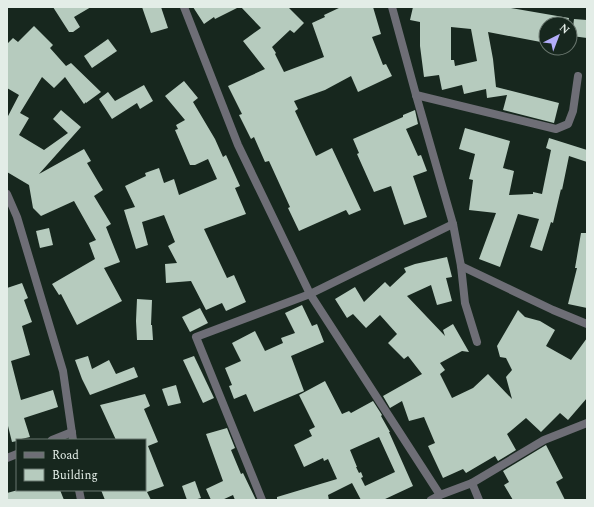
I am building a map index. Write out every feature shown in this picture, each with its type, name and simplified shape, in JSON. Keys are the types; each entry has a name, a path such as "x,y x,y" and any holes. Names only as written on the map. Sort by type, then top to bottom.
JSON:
{"street":[{"path":"184,7 238,145 310,294 440,495"},
{"path":"392,7 453,224 461,266 465,303 477,342"},
{"path":"416,95 556,129 568,124 573,111 578,76"},
{"path":"7,194 17,216 62,371 72,436 57,439"},
{"path":"262,500 196,337 310,294 453,224"},
{"path":"461,266 553,310 587,324"},
{"path":"431,500 472,483 544,440 587,423"},
{"path":"472,483 478,500"}],"building":[{"path":"53,7 91,7 74,17 80,27 73,32 69,32"},
{"path":"142,7 161,7 168,28 151,33"},
{"path":"193,7 239,7 215,19 214,17 204,24"},
{"path":"241,7 288,7 304,23 294,33 290,30 272,47 284,72 324,57 312,23 325,17 324,15 341,7 373,7 381,34 372,37 383,65 386,64 392,76 358,92 351,76 325,90 294,101 298,109 295,111 316,156 332,148 361,210 349,215 346,210 299,231 269,161 265,162 254,137 251,139 239,115 242,114 228,86 265,69 243,41 261,28"},
{"path":"413,7 505,7 557,16 538,16 538,41 488,32 496,87 559,103 554,123 503,110 507,95 487,98 486,89 464,94 462,85 442,90 439,75 424,77 420,46 420,22 410,20","holes":["451,27 471,29 477,61 455,66 454,60 451,60"]},
{"path":"578,19 587,20 587,38 578,37"},
{"path":"34,26 53,45 50,48 66,66 71,63 101,92 84,104 65,77 54,88 42,77 20,113 29,118 19,135 44,150 68,133 53,119 61,110 81,127 39,174 84,149 91,161 87,163 103,190 94,196 111,224 106,227 120,262 104,268 122,301 77,325 61,294 59,295 52,284 95,259 89,243 96,240 74,201 41,216 33,208 29,185 7,172 7,118 19,95 7,88 7,44 13,38 18,42"},
{"path":"108,39 117,51 92,68 84,56"},
{"path":"184,81 198,98 193,102 215,139 223,157 226,155 240,186 235,188 246,214 204,229 227,278 234,275 246,302 226,311 222,303 206,310 191,281 166,283 165,264 177,263 168,246 175,242 164,215 142,222 148,245 136,249 124,210 135,207 125,186 146,176 145,173 159,168 164,183 174,179 179,195 217,179 208,159 195,165 190,165 175,130 178,129 176,125 185,120 165,96"},
{"path":"144,85 153,101 140,109 137,103 112,119 99,99 108,92 115,101"},
{"path":"415,110 418,124 406,129 418,156 421,155 427,171 413,176 427,217 404,225 391,186 374,192 357,154 359,153 353,139 403,117 403,115"},
{"path":"465,128 510,141 503,168 514,171 509,195 533,194 533,192 542,194 551,150 546,148 549,138 587,150 587,162 569,156 553,223 551,222 542,251 530,247 539,219 518,214 500,267 479,259 496,213 469,210 473,180 469,179 475,154 459,149"},
{"path":"49,228 53,245 40,248 36,231"},
{"path":"581,233 587,233 587,308 568,304 577,268 575,268"},
{"path":"447,257 452,277 446,278 452,301 437,305 431,285 407,296 445,336 443,330 453,324 469,352 462,351 440,363 445,370 440,374 452,398 473,388 488,374 512,399 506,377 512,370 506,358 500,357 497,346 518,310 525,317 540,321 555,330 546,346 571,360 587,338 587,398 568,420 560,413 541,432 526,418 507,434 516,450 498,461 495,456 466,473 463,469 443,478 428,446 435,443 424,417 409,421 402,401 390,408 383,396 422,374 408,356 404,359 388,343 397,334 380,315 366,328 353,314 347,318 335,299 355,287 364,302 385,282 390,287 406,272 404,268"},
{"path":"22,283 28,298 24,300 32,322 22,326 30,355 11,361 21,400 53,390 58,407 24,418 30,437 16,439 16,441 12,442 7,422 7,288"},
{"path":"137,299 152,300 151,325 153,340 137,340"},
{"path":"302,305 312,326 317,324 324,342 291,356 304,391 254,412 246,394 234,399 229,386 232,385 225,368 241,361 232,343 255,331 265,351 283,343 281,338 295,333 285,313"},
{"path":"200,308 208,323 190,332 182,317"},
{"path":"88,356 92,369 109,360 116,374 134,367 138,377 90,395 75,360"},
{"path":"194,356 214,398 203,403 183,360"},
{"path":"325,381 342,414 349,411 351,413 373,401 390,432 413,486 383,500 361,500 352,483 328,495 329,500 277,500 277,497 337,479 328,459 324,461 323,458 304,467 294,445 312,436 309,430 315,427 299,395","holes":["379,437 395,472 365,486 361,478 363,477 361,472 359,473 350,450"]},
{"path":"176,385 181,403 168,406 162,389"},
{"path":"145,394 150,406 144,409 158,442 148,446 164,486 147,492 151,500 105,500 101,491 146,491 146,439 116,439 100,405"},
{"path":"227,428 235,448 231,450 241,474 243,473 256,500 235,500 233,495 222,500 211,500 206,489 223,481 206,434"},
{"path":"546,445 563,478 556,482 565,500 513,500 504,485 509,482 503,471"},
{"path":"195,481 201,498 187,500 182,486"},
{"path":"16,491 60,491 64,500 7,500 7,493"}]}
